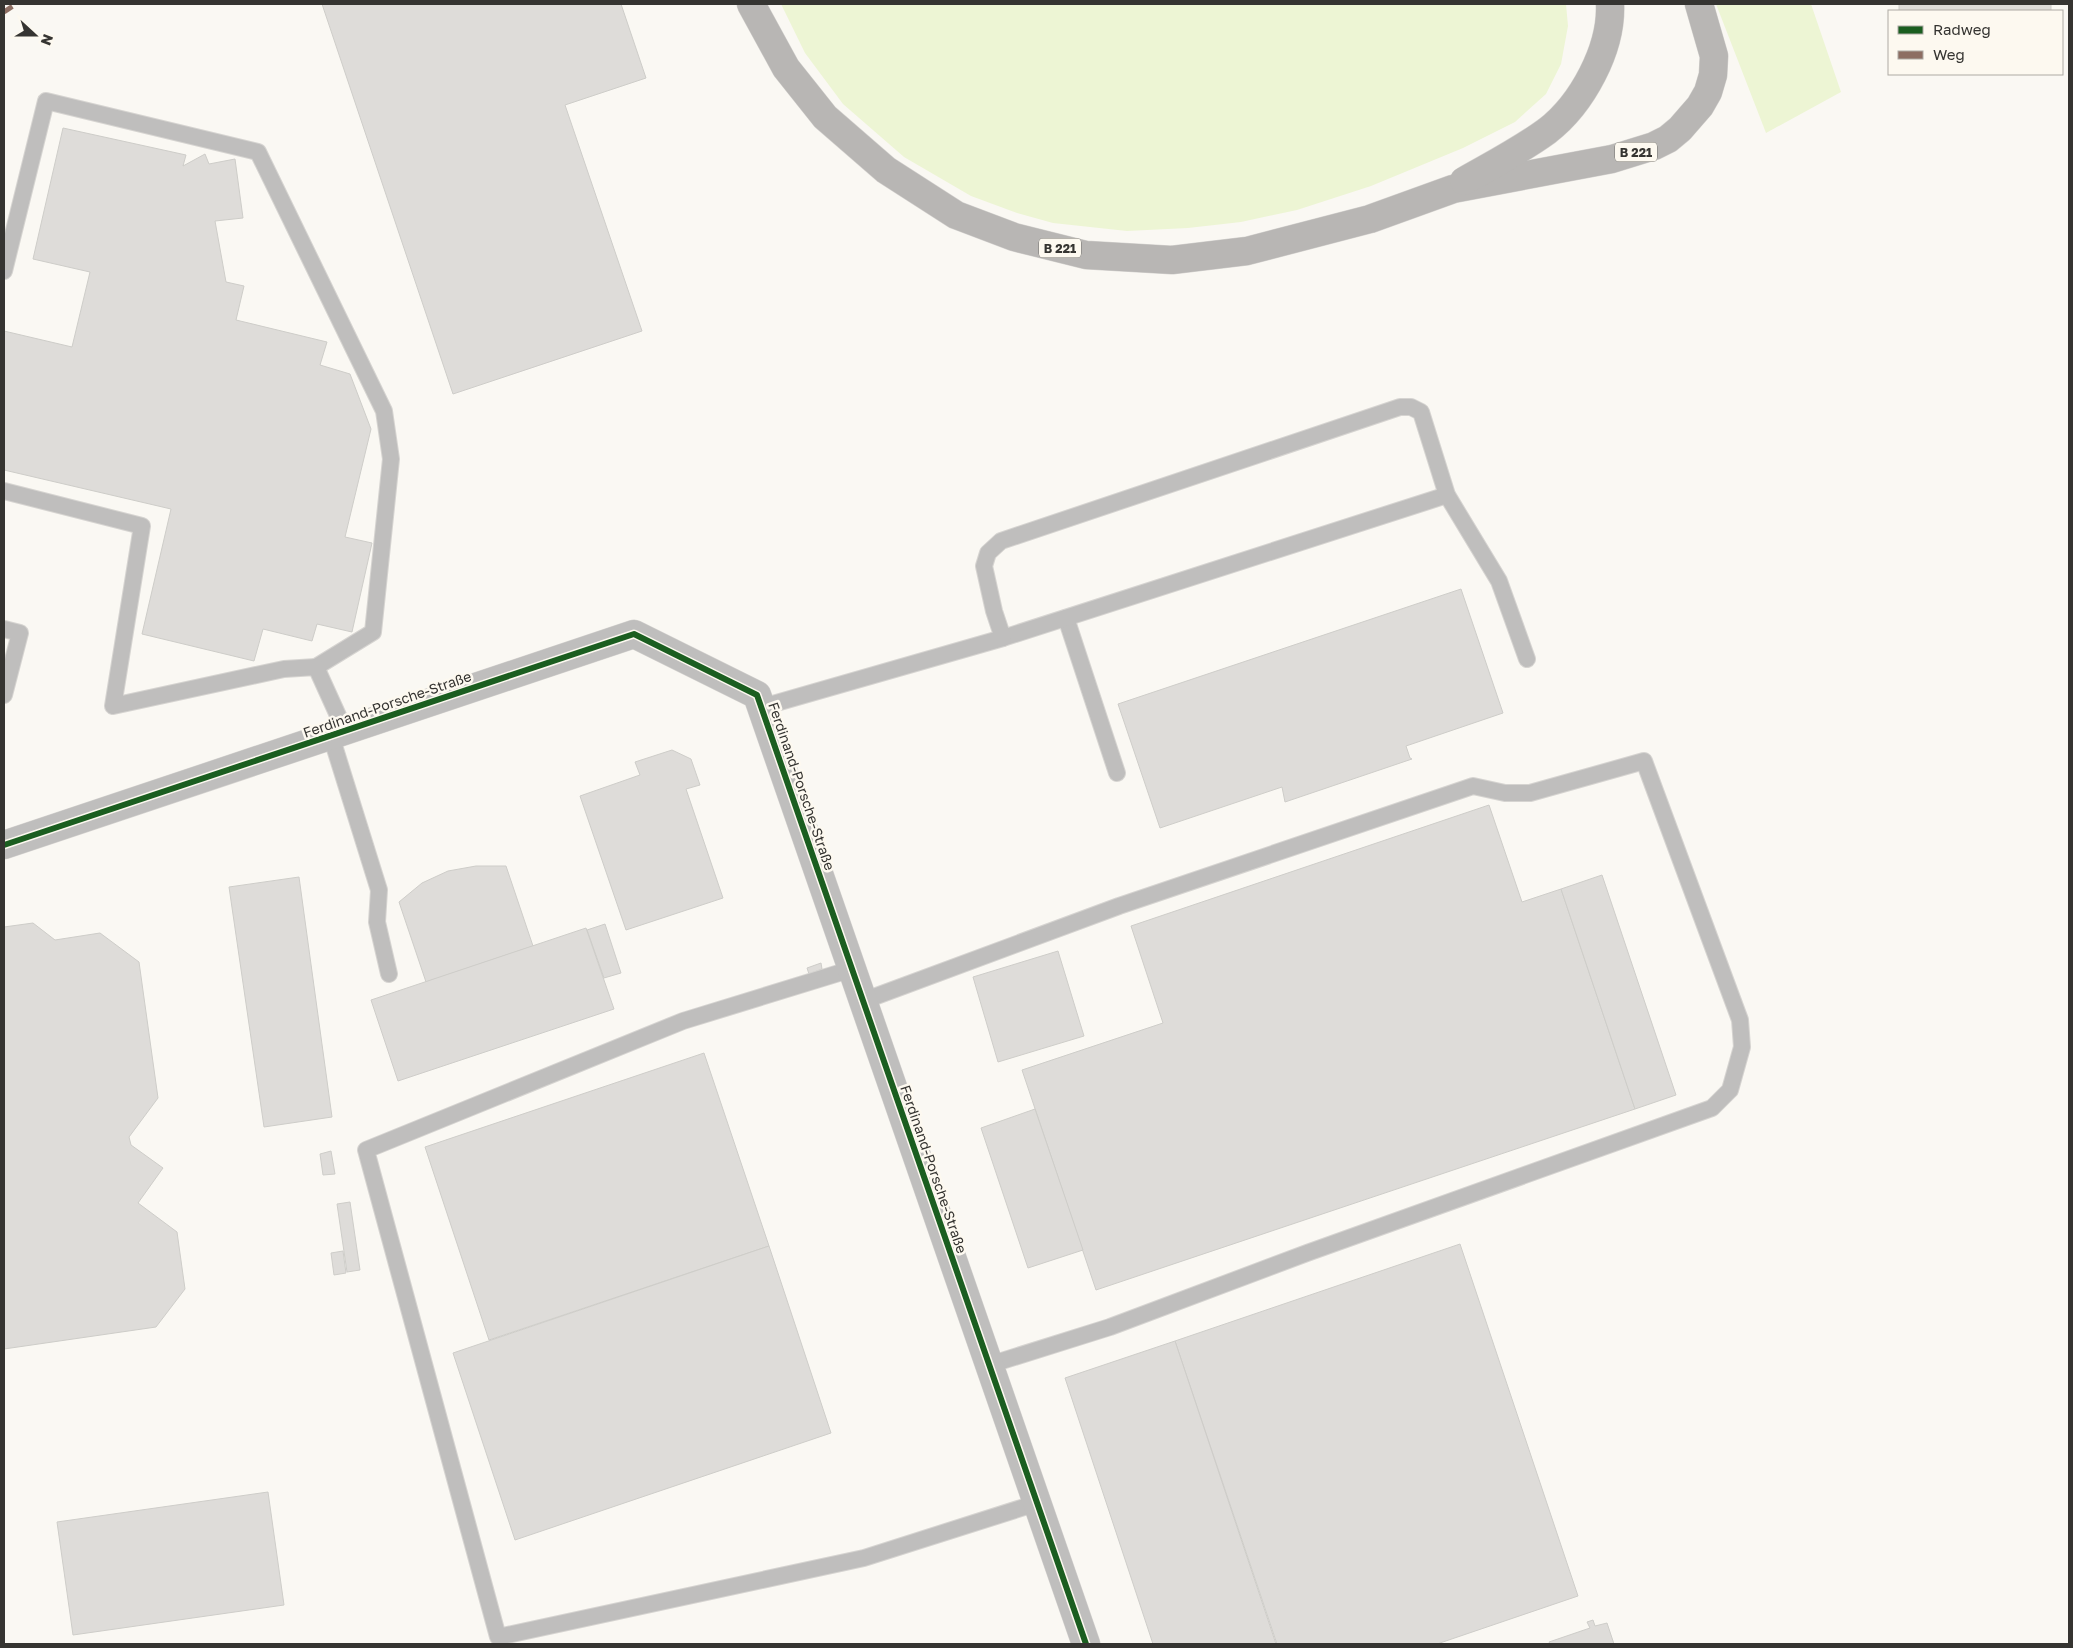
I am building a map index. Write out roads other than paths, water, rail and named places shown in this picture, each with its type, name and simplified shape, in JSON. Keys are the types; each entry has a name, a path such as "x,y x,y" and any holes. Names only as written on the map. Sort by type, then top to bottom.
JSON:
{"main road":[{"name":"B 221","path":"751,4 786,68 825,117 886,170 956,215 1023,239 1086,255 1172,260 1247,251 1370,219 1452,188 1612,159 1668,139 1680,129 1700,106 1708,92 1713,75 1712,49 1699,4"},
{"name":"B 221","path":"1452,188 1547,130 1569,108 1587,84 1599,60 1606,36 1610,4"}],"street":[{"name":"Ferdinand-Porsche-Straße","path":"4,846 634,634 757,695 1086,1644"}],"lane":[{"path":"4,271 46,101 258,152 384,411 391,459 373,632 316,667 284,669 112,706 142,526 4,490"},
{"path":"1003,638 994,611 984,566 988,553 1001,541 1400,407 1412,407 1421,412 1447,495 1500,581 1527,659"},
{"path":"762,708 1003,638 1447,495"},
{"path":"1066,618 1117,773"},
{"path":"4,629 20,633 4,695"},
{"path":"316,667 338,733 379,890 377,922 389,974"},
{"path":"863,1001 1119,906 1473,786 1505,793 1530,793 1644,761 1740,1020 1742,1047 1730,1090 1712,1108 1307,1253 1110,1327 989,1365"},
{"path":"852,969 683,1021 366,1150 498,1637 864,1558 1037,1503"}]}
